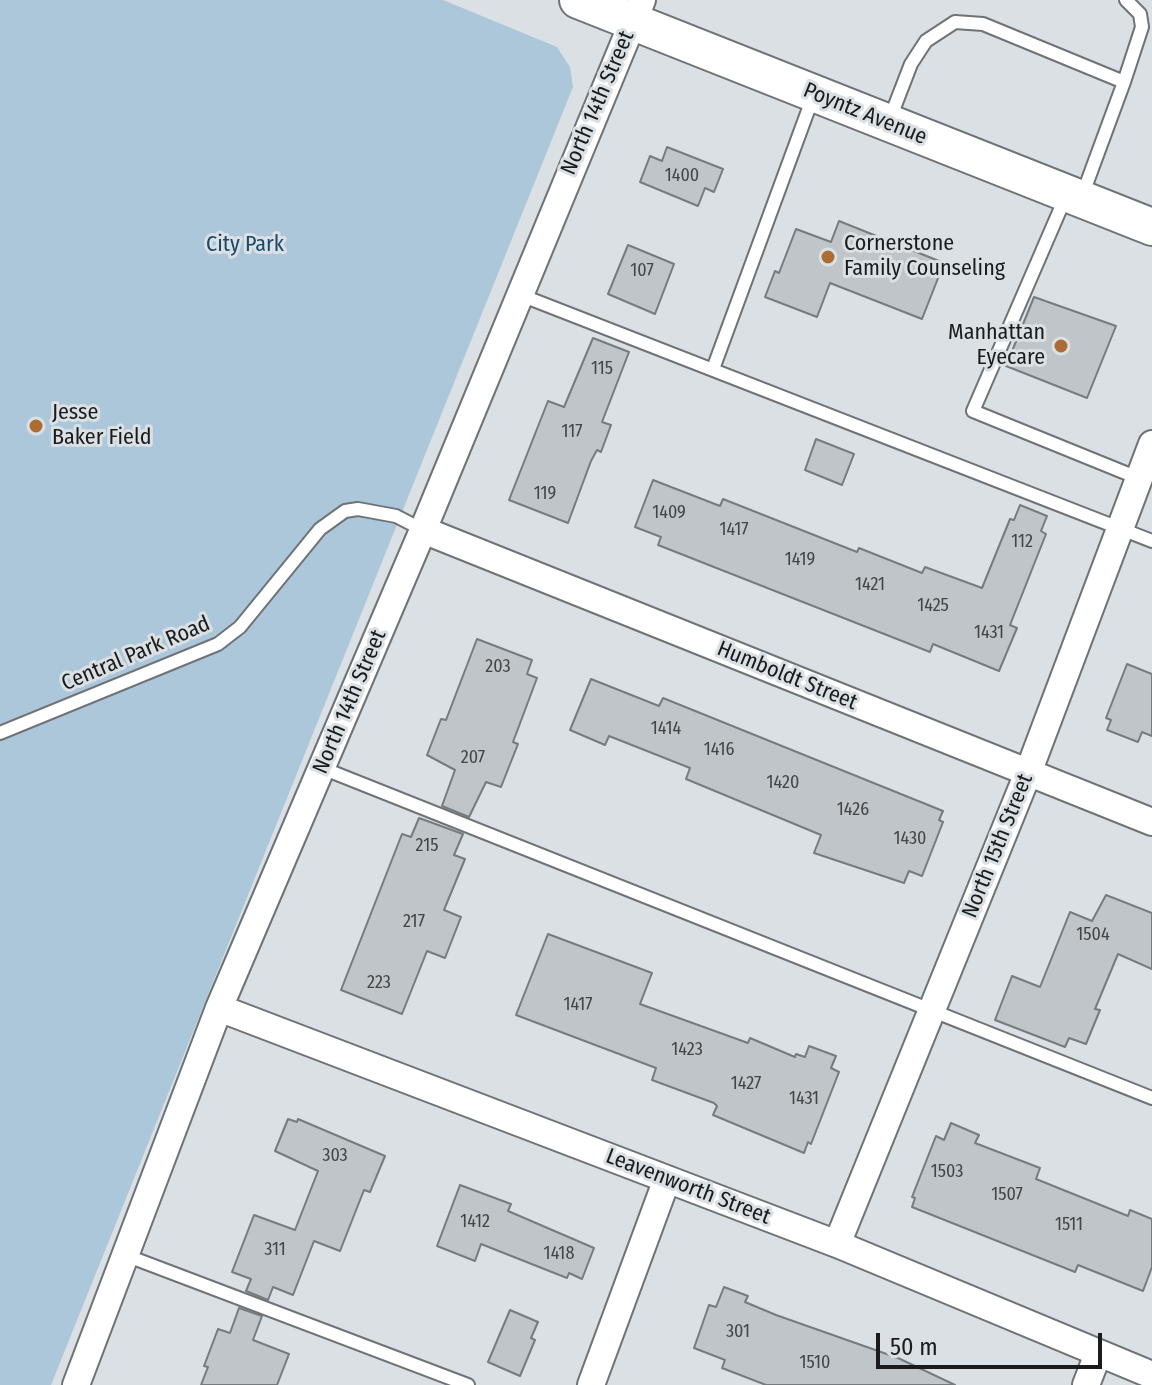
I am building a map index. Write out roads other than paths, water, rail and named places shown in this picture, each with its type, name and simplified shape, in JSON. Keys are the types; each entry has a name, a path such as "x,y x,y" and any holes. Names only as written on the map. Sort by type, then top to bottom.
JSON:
{"street":[{"name":"Poyntz Avenue","path":"578,0 637,11 814,94 1152,227"},
{"name":"North 14th Street","path":"76,1385 219,1008 423,530 637,11"},
{"name":"North 15th Street","path":"837,1244 1028,773 1152,444"},
{"name":"Humboldt Street","path":"423,530 1152,822"},
{"name":"Leavenworth Street","path":"219,1008 837,1244 1152,1375"},
{"path":"591,1385 667,1179"},
{"path":"1086,1385 1098,1354"}],"lane":[{"path":"1126,0 1140,14 1142,27 1124,82 1074,197 973,411 1138,478"},
{"path":"888,123 919,49 935,32 955,22 983,24 1124,82"},
{"path":"713,369 814,94"},
{"path":"518,294 1152,541"},
{"name":"Central Park Road","path":"0,733 134,681 218,644 240,627 320,529 345,511 358,509 396,516 423,530"},
{"path":"322,768 1152,1098"},
{"path":"125,1255 468,1385"}],"place":[{"name":"Cornerstone Family Counseling","path":"828,257"},
{"name":"Manhattan Eyecare","path":"1061,346"},
{"name":"Jesse Baker Field","path":"36,426"}],"park label":[{"name":"City Park","path":"245,245"}]}
